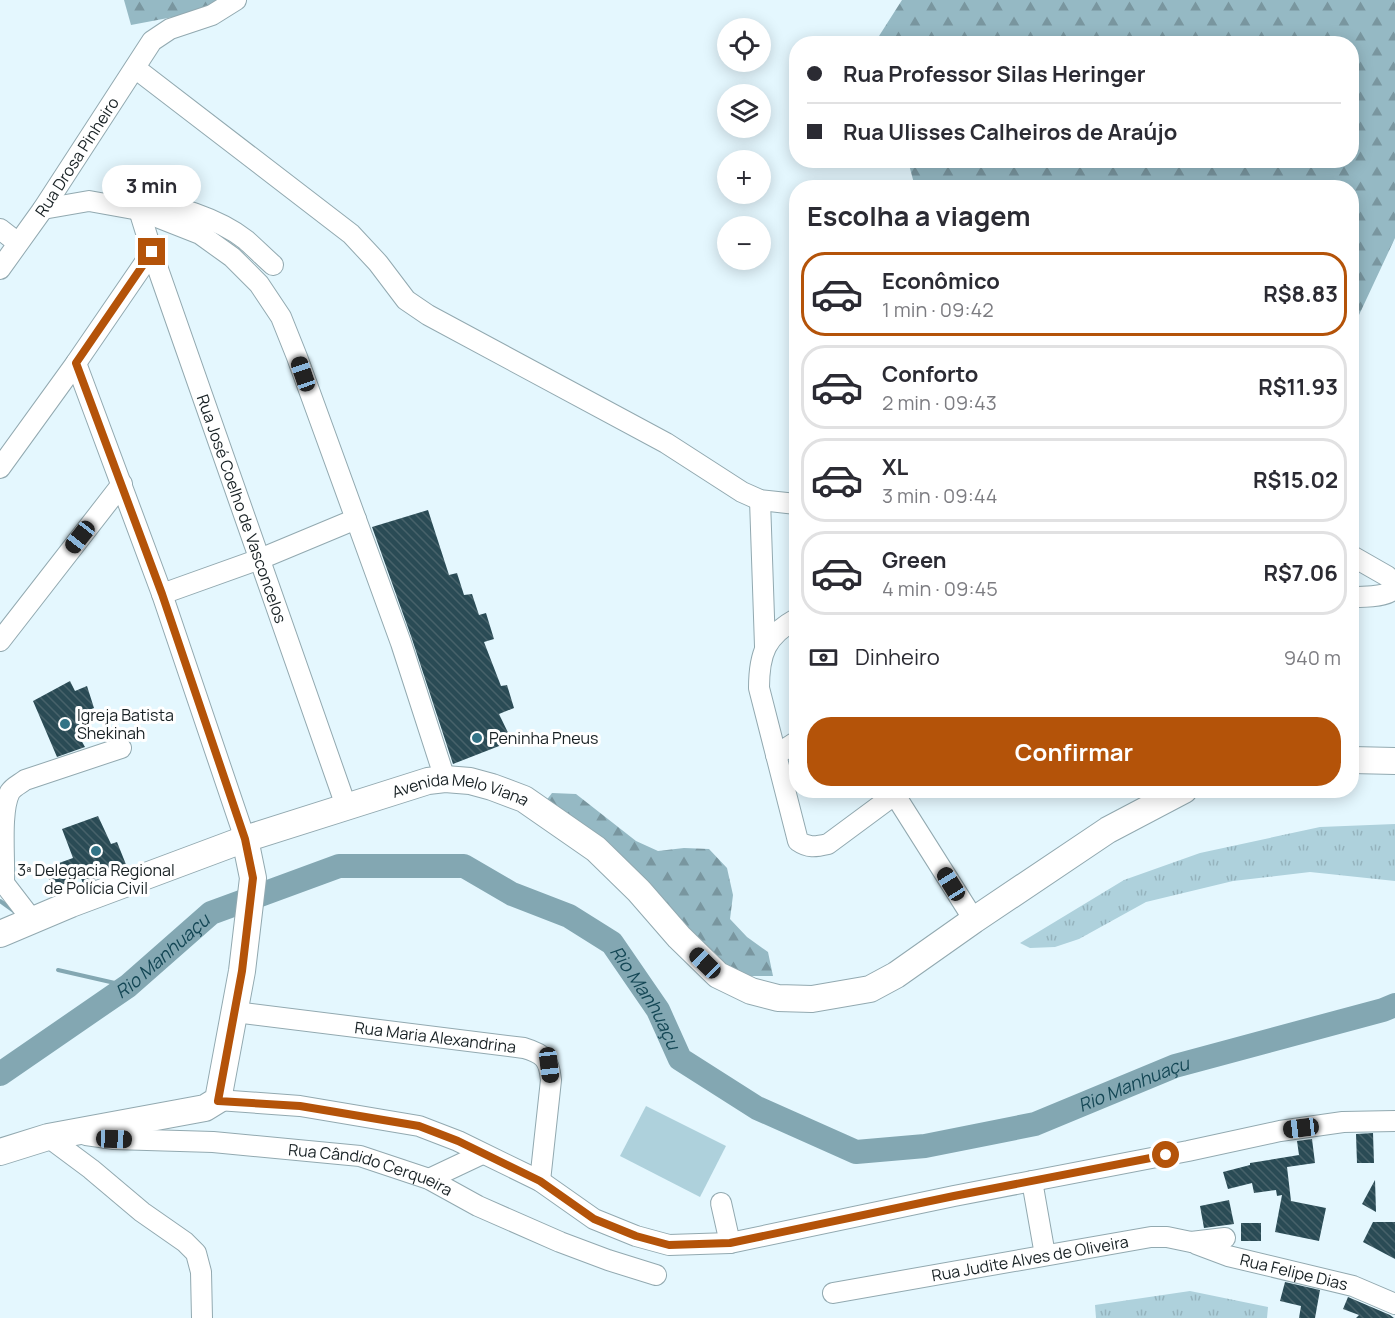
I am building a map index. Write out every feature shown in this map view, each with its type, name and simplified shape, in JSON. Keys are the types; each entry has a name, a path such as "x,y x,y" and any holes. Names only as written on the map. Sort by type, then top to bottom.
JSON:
{"main road":[{"path":"1359,760 1395,761"},
{"name":"Avenida Melo Viana","path":"19,926 71,904 245,839 346,806 428,782 445,779 470,781 524,800 596,849 718,975 751,991 778,998 812,999 870,989 896,975 1108,830 1169,798"},
{"path":"0,1152 58,1135 205,1108 218,1101 242,971 253,878 245,839"}],"street":[{"name":"Rua Drosa Pinheiro","path":"0,269 43,209 152,41 170,29 212,15 236,0"},
{"path":"135,68 351,234 378,262 406,300 428,315 666,443 742,492 760,500 789,503"},
{"path":"43,209 114,197 139,198 179,209 225,227 245,239 273,265"},
{"path":"89,201 139,210 200,234 232,257 259,284 281,317 401,643 445,779"},
{"name":"Rua José Coelho de Vasconcelos","path":"139,210 346,806"},
{"path":"0,229 18,243"},
{"path":"0,468 152,252"},
{"path":"76,363 162,594 245,839"},
{"path":"0,641 122,484"},
{"path":"760,500 765,646 759,668 759,688 798,841 806,847 828,844 891,798"},
{"path":"162,594 260,559 356,519"},
{"path":"1359,560 1387,576 1392,581 1392,588 1385,595 1359,597"},
{"path":"765,646 789,623"},
{"path":"776,755 789,747"},
{"path":"19,926 2,879 2,815 11,789 25,780 121,748"},
{"path":"901,798 974,920"},
{"name":"Rua Maria Alexandrina","path":"235,1012 524,1048 538,1052 549,1065 551,1080 540,1181"},
{"path":"218,1101 300,1106 419,1126 458,1141 540,1181 594,1219 636,1236 669,1245 730,1243 1280,1131 1343,1122 1395,1121"},
{"path":"58,1135 91,1168 142,1212 185,1242 196,1253 201,1272 202,1318"},
{"name":"Rua Cândido Cerqueira","path":"58,1135 213,1142 360,1156 429,1179 478,1206 560,1242 656,1275"},
{"path":"429,1179 482,1154"},
{"path":"1032,1181 1045,1255"},
{"path":"721,1203 730,1243"},
{"name":"Rua Judite Alves de Oliveira","path":"833,1293 1151,1237 1167,1237 1191,1242 1226,1238"},
{"name":"Rua Felipe Dias","path":"1191,1242 1228,1256 1353,1286 1395,1304"}],"green space":[{"path":"124,0 234,0 205,11 131,25"},
{"path":"902,0 1395,0 1395,238 1359,315 1359,180 913,180 910,168 1359,168 1359,36 879,36"},
{"path":"552,793 576,794 636,841 658,851 684,848 709,849 727,868 733,895 730,919 747,937 768,952 773,976 745,976 722,964 545,802"},
{"path":"1395,824 1395,881 1310,872 1233,881 1146,902 1079,939 1055,947 1030,948 1020,943 1124,880 1200,853 1320,827"},
{"path":"646,1106 726,1146 700,1197 620,1156"},
{"path":"1190,1291 1268,1307 1267,1318 1096,1318 1095,1305"}],"building":[{"path":"428,510 449,575 457,573 464,595 472,594 479,615 486,613 494,639 484,642 501,686 507,685 514,708 499,714 512,741 453,764 372,527"},
{"name":"Igreja Batista Shekinah","path":"70,681 75,691 87,686 94,708 81,713 92,735 81,740 85,747 57,757 33,701"},
{"name":"3ª Delegacia Regional de Polícia Civil","path":"98,816 111,844 117,842 127,867 83,884 81,878 52,888 45,868 73,858 62,829"},
{"path":"1373,1133 1374,1163 1357,1163 1356,1134"},
{"path":"1312,1139 1315,1163 1287,1167 1291,1201 1326,1208 1319,1241 1275,1232 1282,1195 1277,1196 1276,1190 1254,1193 1252,1183 1228,1189 1223,1172 1250,1165 1250,1163 1299,1155 1297,1141"},
{"path":"1375,1180 1376,1212 1362,1204"},
{"path":"1229,1200 1234,1224 1204,1228 1200,1206"},
{"path":"1373,1222 1395,1222 1395,1259 1363,1242"},
{"path":"1241,1223 1261,1223 1261,1241 1241,1241"},
{"path":"1285,1282 1320,1290 1315,1318 1299,1318 1301,1306 1280,1301"},
{"path":"1348,1297 1394,1318 1356,1318 1359,1315 1343,1309"}],"waterway":[{"name":"Rio Manhuaçu","path":"0,1074 128,986 211,913 339,866 464,866 512,894 569,916 612,943 658,1010 680,1059 757,1108 856,1152 925,1146 1035,1124 1175,1066 1395,1005"},
{"path":"0,901 14,911"},
{"path":"58,970 128,986"}],"place":[{"name":"Igreja Batista Shekinah","path":"65,724"},
{"name":"Peninha Pneus","path":"477,738"},
{"name":"3ª Delegacia Regional de Polícia Civil","path":"96,851"}],"route":[{"path":"152,252 76,363 162,594 245,839 253,878 242,971 218,1101 300,1106 419,1126 458,1141 540,1181 594,1219 636,1236 669,1245 730,1243 1166,1155"}]}
